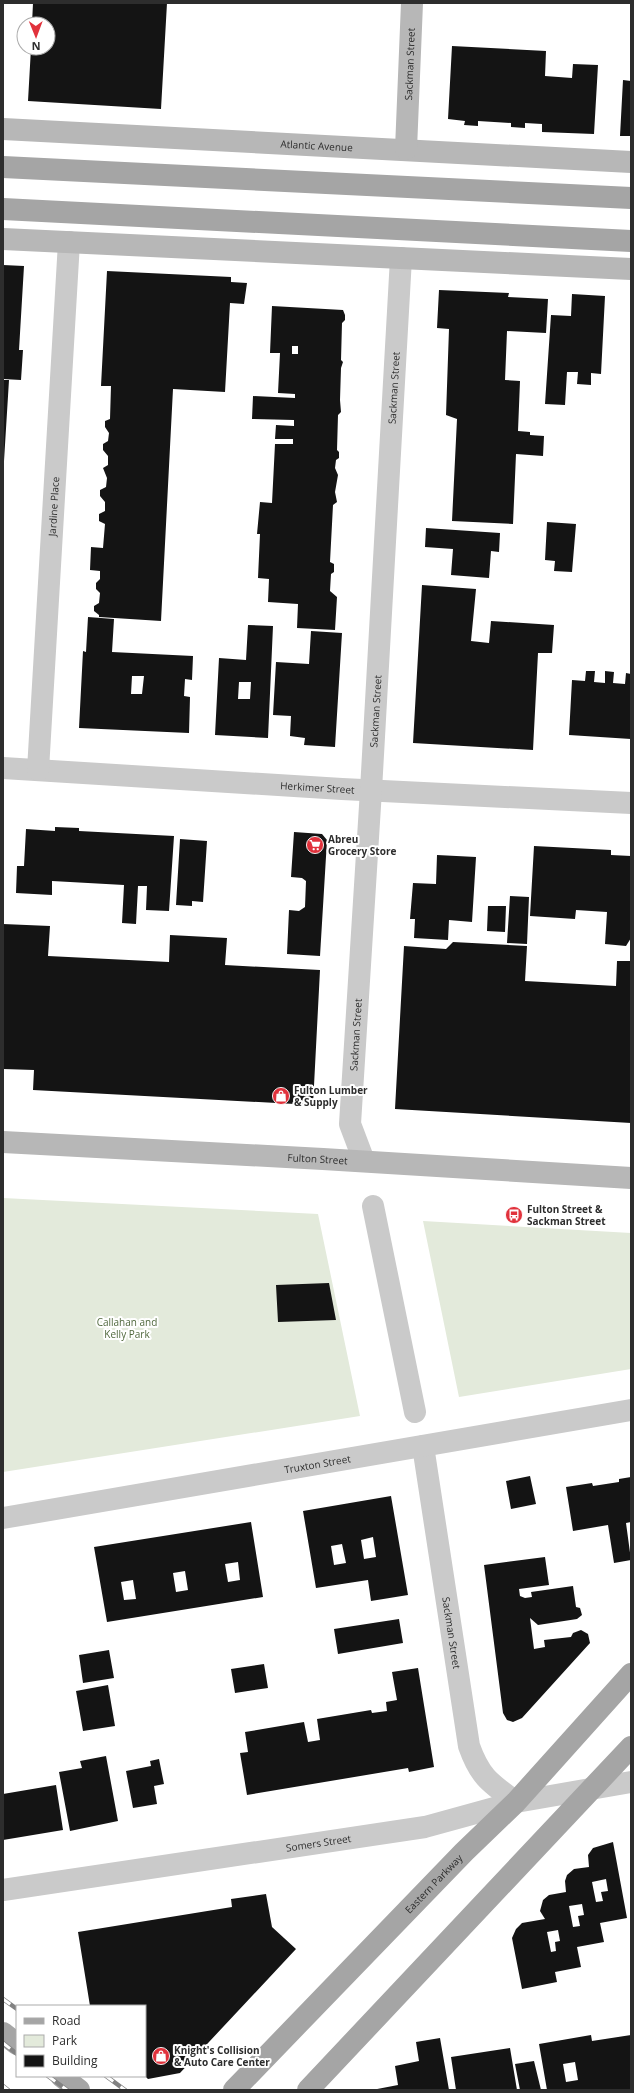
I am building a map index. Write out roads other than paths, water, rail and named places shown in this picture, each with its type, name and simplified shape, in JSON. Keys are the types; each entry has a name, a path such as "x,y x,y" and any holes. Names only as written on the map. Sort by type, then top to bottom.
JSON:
{"main road":[{"name":"Sackman Street","path":"406,149 412,3"},
{"name":"Atlantic Avenue","path":"3,129 631,162"},
{"path":"3,167 631,198"},
{"path":"3,209 631,241"},
{"path":"3,239 631,269"},
{"name":"Fulton Street","path":"3,1142 364,1161 631,1178"},
{"name":"Eastern Parkway","path":"234,2090 464,1852 516,1802 631,1674"},
{"path":"308,2090 631,1747"},
{"path":"3,2033 16,2043"},
{"path":"62,2077 80,2090"}],"street":[{"name":"Jardine Place","path":"38,770 69,242"},
{"name":"Sackman Street","path":"364,1161 350,1124 371,790 400,258"},
{"name":"Herkimer Street","path":"3,768 371,790 631,803"},
{"path":"373,1206 415,1412"},
{"name":"Truxton Street","path":"3,1518 631,1410"},
{"name":"Sackman Street","path":"423,1446 469,1746 476,1766 492,1784 516,1802"},
{"name":"Somers Street","path":"3,1890 425,1827 516,1802 631,1782"}],"railway":[{"path":"3,1999 16,2008"},
{"path":"3,2043 16,2053"},
{"path":"49,2077 67,2090"},
{"path":"107,2077 125,2090"},
{"path":"3,2086 8,2090"}],"place":[{"name":"Abreu Grocery Store","path":"315,845"},
{"name":"Fulton Lumber & Supply","path":"281,1096"},
{"name":"Fulton Street & Sackman Street","path":"514,1215"},
{"name":"Knight's Collision & Auto Care Center","path":"161,2056"}],"park label":[{"name":"Callahan and Kelly Park","path":"127,1328"}]}
